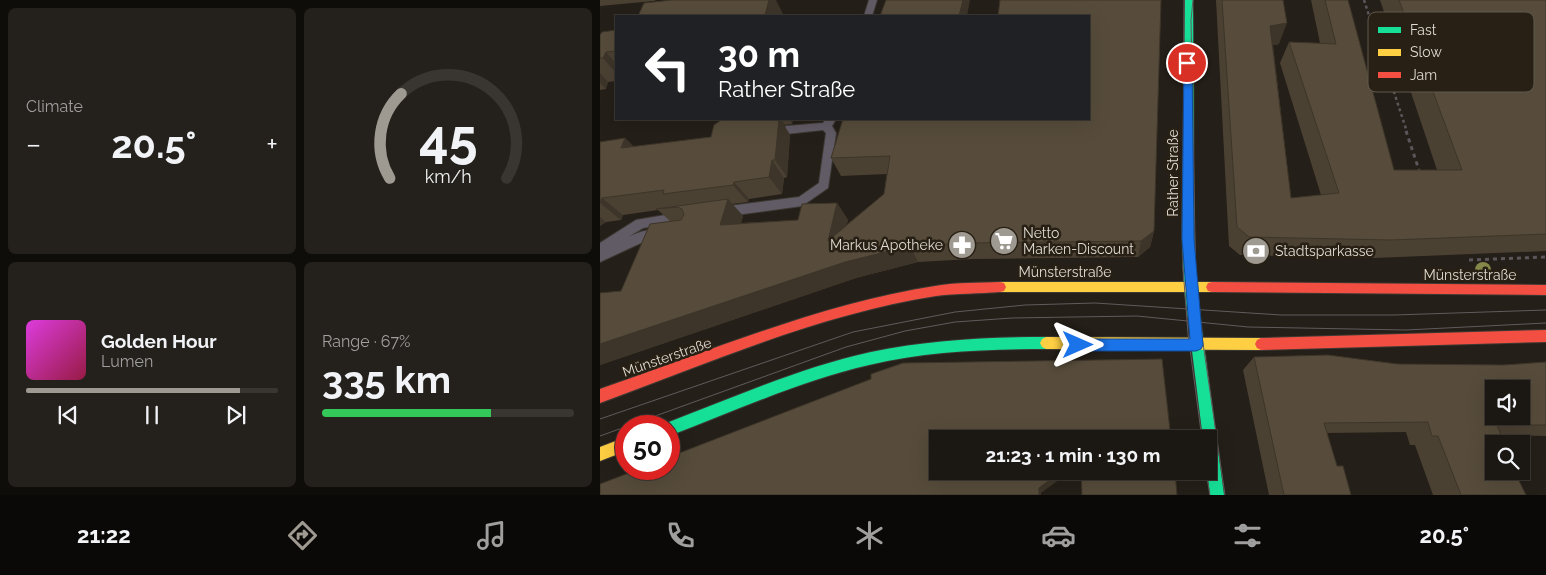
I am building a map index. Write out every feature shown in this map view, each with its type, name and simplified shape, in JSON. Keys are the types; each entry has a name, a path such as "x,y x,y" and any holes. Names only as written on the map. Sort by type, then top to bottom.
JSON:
{"main road":[{"name":"Rather Straße","path":"1189,0 1187,82 1190,286 1196,345 1217,495"},
{"name":"Münsterstraße","path":"600,396 812,322 906,297 966,288 1190,286 1546,290"},
{"path":"680,425 811,378 871,359 934,348 1005,345 1196,345 1546,336"},
{"path":"600,454 615,448"}],"lane":[{"path":"868,15 873,0"},
{"path":"600,250 640,223 802,201 824,185 831,133 828,122 786,130"},
{"path":"600,257 641,237 670,234"}],"path":[{"path":"1364,0 1368,12"},
{"path":"1394,92 1422,178"}],"building":[{"path":"672,0 769,0 765,15 638,15 644,3"},
{"path":"886,0 963,0 959,15 880,15"},
{"path":"1000,0 1161,0 1154,231 1141,241 967,243 910,246 845,262 600,344 600,293 621,291 650,224 681,220 684,215 682,209 677,207 656,209 728,199 720,225 798,220 802,204 837,203 828,241 884,194 890,156 831,158 843,120 1090,120 1090,15 998,15"},
{"path":"1222,0 1283,0 1287,23 1270,26 1291,198 1339,193 1289,42 1336,44 1325,0 1348,0 1368,74 1368,92 1373,92 1394,170 1462,170 1433,92 1534,92 1534,12 1403,12 1399,0 1546,0 1546,234 1391,240 1249,237 1237,227"},
{"path":"615,30 615,51 606,52 603,58 600,58 600,35 602,32"},
{"path":"722,120 779,120 775,160 772,160 769,177 734,182 733,185 663,194 664,190 602,198 600,203 600,142 625,138 621,148 711,137 714,125"},
{"path":"1328,355 1397,364 1504,365 1546,362 1546,425 1530,425 1530,380 1485,380 1485,425 1497,425 1501,435 1485,435 1485,480 1518,480 1526,495 1461,495 1438,436 1432,436 1428,422 1324,423 1337,466 1343,466 1351,495 1284,495 1254,357"},
{"path":"1162,359 1170,430 929,430 929,480 1050,480 1039,488 1039,495 600,495 600,484 615,478 615,480 680,480 680,453 871,379 871,374 903,363"},
{"path":"1081,480 1176,480 1177,495 1082,495"}],"tram line":[{"path":"1184,0 1183,268 1186,309"},
{"path":"1193,0 1191,20 1196,295 1198,310"},
{"path":"600,419 853,332 955,312 1025,305 1095,303 1186,309"},
{"path":"1186,309 1198,310"},
{"path":"1186,309 1187,321"},
{"path":"1198,310 1281,315 1394,315 1546,310"},
{"path":"1198,310 1200,322"},
{"path":"600,436 846,347 905,331 955,322 1012,318 1137,316 1187,321"},
{"path":"1187,321 1200,322"},
{"path":"1187,321 1201,430"},
{"path":"1200,322 1248,327 1406,330 1546,323"},
{"path":"1200,322 1225,495"},
{"path":"1208,480 1210,495"}],"traffic: fast":[{"path":"1189,0 1188,231 1190,286 1217,495"},
{"path":"680,425 782,385 840,366 870,359 917,350 954,346 1046,343"}],"traffic: slow":[{"path":"1000,287 1212,287"},
{"path":"1046,343 1261,344"},
{"path":"600,454 615,448"}],"traffic: jam":[{"path":"600,396 766,337 850,310 935,291 1000,287"},
{"path":"1212,287 1546,290"},
{"path":"1261,344 1546,336"}],"place":[{"name":"Netto Marken-Discount","path":"1004,241"},
{"name":"Markus Apotheke","path":"962,245"},
{"name":"Stadtsparkasse","path":"1256,251"}],"route":[{"path":"1078,345 1196,345 1190,286 1188,239 1187,63"}]}
